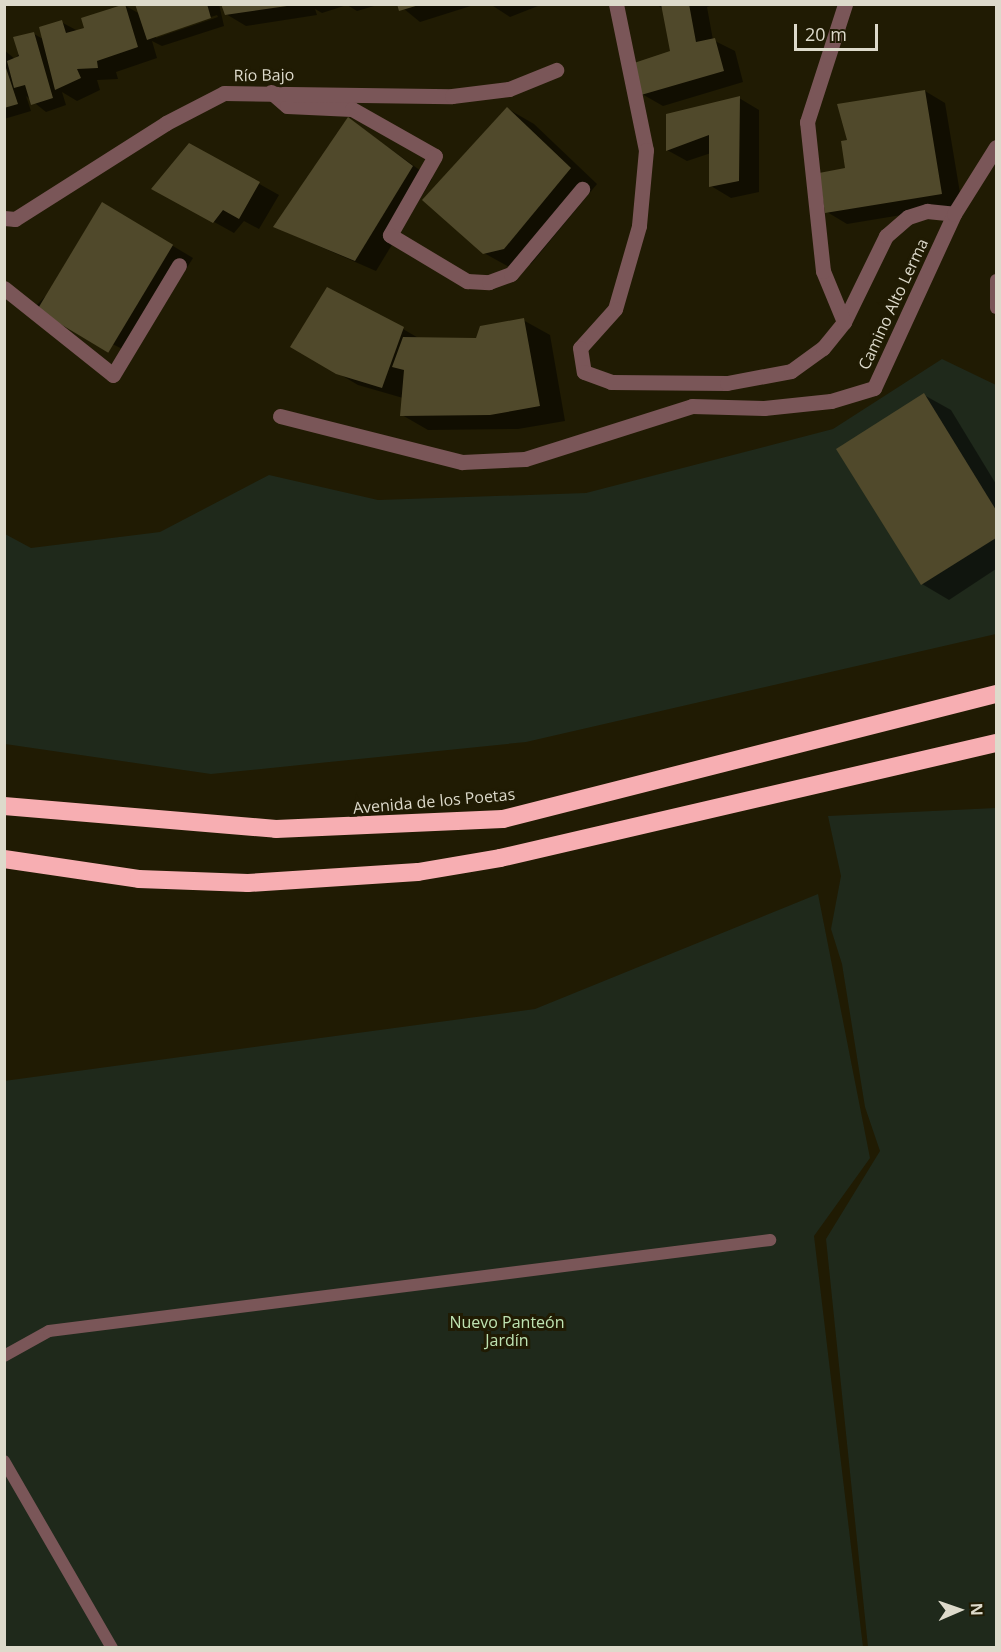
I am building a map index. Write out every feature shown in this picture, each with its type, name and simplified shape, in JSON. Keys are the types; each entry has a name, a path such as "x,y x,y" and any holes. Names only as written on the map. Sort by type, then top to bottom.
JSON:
{"highway":[{"name":"Avenida de los Poetas","path":"4,806 276,829 503,819 666,782 818,738 996,694"},
{"path":"4,859 139,879 355,879 500,858 996,743"}],"street":[{"path":"616,4 646,150 639,226 615,309 580,348 584,372 611,382 748,379 791,371 823,348 844,322 886,236 908,217 927,211 954,214"},
{"path":"844,322 823,271 807,122 845,4"},
{"name":"Río Bajo","path":"4,218 15,219 166,123 224,93 452,96 509,89 556,70"},
{"path":"272,92 287,106 352,109 435,156 390,235 467,281 489,282 511,274 582,189"},
{"name":"Camino Alto Lerma","path":"280,416 462,462 525,459 692,406 776,407 831,401 874,388 954,214 996,147"},
{"path":"4,288 113,375 179,265"}],"lane":[{"path":"996,280 996,308"},
{"path":"4,1356 49,1331 770,1240"},
{"path":"4,1461 112,1647"}],"green space":[{"path":"942,359 996,385 996,634 526,742 211,774 5,744 5,534 31,548 160,532 269,475 378,500 586,493 833,429"},
{"path":"996,808 996,1647 868,1647 826,1239 880,1151 865,1107 842,964 831,929 841,876 828,816"},
{"name":"Nuevo Panteón Jardín","path":"818,894 870,1158 814,1236 863,1647 5,1647 4,1081 535,1009"}],"building":[{"path":"125,4 138,47 97,61 98,68 77,69 81,78 55,90 39,27 62,20 66,33 84,28 81,18"},
{"path":"135,4 207,4 211,18 147,40"},
{"path":"221,4 287,4 287,6 225,15"},
{"path":"397,4 419,4 419,5 399,11"},
{"path":"661,4 689,4 696,42 715,38 724,71 641,95 634,63 670,51"},
{"path":"34,32 53,98 31,105 25,85 14,88 7,61 19,56 13,37"},
{"path":"4,62 18,104 4,108"},
{"path":"925,90 942,194 825,213 819,173 845,168 841,141 847,140 837,104"},
{"path":"740,96 739,181 709,187 709,135 666,151 666,114"},
{"path":"507,107 571,168 504,249 483,254 422,200"},
{"path":"348,117 413,166 355,261 273,227"},
{"path":"189,143 260,182 239,219 223,210 213,223 151,189"},
{"path":"102,202 173,245 108,353 37,310"},
{"path":"327,287 404,327 382,388 336,374 290,347"},
{"path":"524,318 540,406 490,415 400,416 404,370 392,367 403,337 476,338 480,326"},
{"path":"924,393 996,510 996,538 921,585 836,449"}]}
